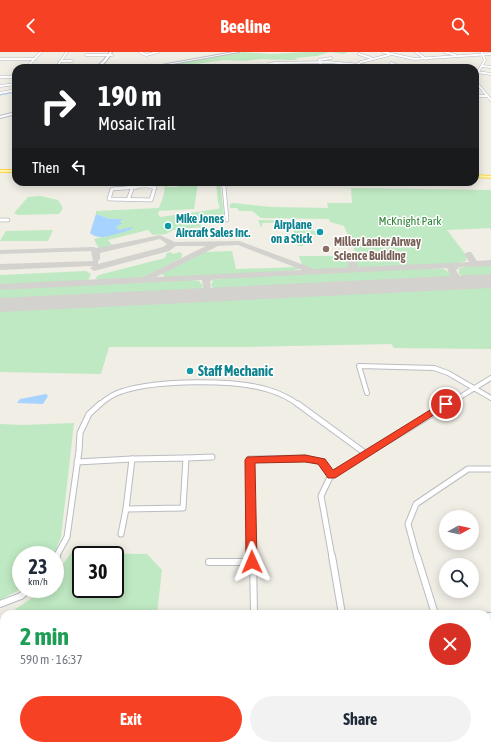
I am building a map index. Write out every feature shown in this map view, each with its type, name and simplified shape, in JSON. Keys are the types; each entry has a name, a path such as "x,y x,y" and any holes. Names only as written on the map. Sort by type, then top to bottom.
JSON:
{"main road":[{"path":"169,64 238,52"},
{"path":"101,64 112,54"},
{"path":"104,64 112,54"},
{"path":"0,116 12,113"},
{"path":"0,171 12,171"},
{"path":"479,176 491,177"}],"street":[{"path":"30,64 41,52"},
{"path":"60,62 67,52"},
{"path":"140,52 147,55 158,52"},
{"path":"384,52 410,59 426,59 481,53 491,54"},
{"path":"416,52 426,59"},
{"path":"445,52 456,56"},
{"path":"481,53 485,60"},
{"path":"86,55 112,54"},
{"path":"359,54 372,59"},
{"path":"358,64 389,54"},
{"path":"320,62 321,59 331,58"},
{"path":"0,59 35,59"},
{"path":"0,65 6,59"},
{"path":"485,60 491,60"},
{"path":"479,69 485,60"},
{"path":"60,62 72,61"},
{"path":"269,64 320,62 343,64"},
{"path":"482,66 491,67"},
{"path":"479,72 491,74"},
{"path":"0,78 12,78"},
{"path":"0,86 12,85"},
{"path":"480,87 491,100"},
{"path":"0,93 12,91"},
{"path":"479,96 487,96"},
{"path":"140,186 134,188 112,189 109,199 151,200 154,187 152,186"},
{"path":"223,186 227,220"},
{"path":"128,200 134,188"},
{"path":"0,220 8,220"},
{"path":"367,393 359,366 434,368 448,373 491,398"},
{"path":"341,610 321,496 331,475 491,378"},
{"path":"62,546 67,536 80,433 89,414 100,403 134,387 182,382 233,384 270,390 296,403 365,453"},
{"path":"77,462 132,458 212,457"},
{"path":"122,534 132,458"},
{"path":"126,509 183,508 186,458"},
{"path":"254,610 250,460 305,458 321,462 331,475"},
{"path":"434,610 408,524 416,504 468,469 491,469"},
{"path":"209,562 252,562"},
{"path":"0,604 16,598"}],"green space":[{"path":"243,52 272,54 330,52 317,56 295,58 298,59 294,60 224,60 196,64 175,64"},
{"path":"330,52 348,52 344,54"},
{"path":"165,186 198,186 194,209 159,211 158,214 160,217 218,209 220,207 216,186 220,186 224,215 199,217 201,227 173,230 166,234 153,235 148,230 108,240 112,245 99,249 94,239 130,230 132,228 119,230 116,227 122,219 110,219 96,214 96,211 159,208 164,194"},
{"name":"McKnight Park","path":"351,188 491,190 491,230 489,228 447,230 466,255 466,261 453,264 361,268 356,267 353,254 355,252 344,226 330,222 329,219 261,218 252,211 239,211 237,208 230,208 230,204 233,203 271,207 328,208 327,203 352,203"},
{"path":"40,196 58,200 63,208 59,214 18,215 14,213 28,197"},
{"path":"258,220 311,221 313,231 317,232 316,235 301,233 303,246 298,246 291,222 262,223 261,227"},
{"path":"53,230 48,241 0,241 6,231"},
{"path":"232,251 236,269 298,267 299,269 291,271 169,277 165,277 162,274 163,272 204,252"},
{"path":"171,252 173,254 180,252 182,254 181,258 142,278 100,281 95,278 99,275 165,258 167,253"},
{"path":"299,256 346,256 348,257 351,267 317,270 302,265"},
{"path":"491,265 491,277 465,278 459,274 459,268"},
{"path":"429,267 444,269 451,274 451,279 215,291 211,285 213,280 234,277"},
{"path":"86,271 91,274 89,279 85,281 6,285 0,284 0,275"},
{"path":"184,279 199,281 203,286 200,291 0,301 0,288"},
{"path":"491,285 491,349 394,348 391,344 247,347 109,347 101,374 0,372 0,310"},
{"path":"74,423 61,537 58,546 12,546 12,594 0,600 0,424 22,425"},
{"path":"71,553 72,598 124,598 124,554 147,554 162,570 157,610 14,610 32,598 64,598 64,563"}],"water":[{"path":"96,214 110,219 124,219 119,221 122,223 116,227 119,230 133,227 130,230 109,236 94,236 90,233"},
{"path":"46,394 48,396 43,404 17,403 20,399"}],"waterway":[{"path":"0,95 12,93"}],"taxiway":[{"path":"96,251 160,237 175,244"},
{"path":"175,244 213,243"},
{"path":"147,278 216,244 239,243 311,270"},
{"path":"94,268 166,249 167,247 175,244"},
{"path":"0,252 93,249 96,251"},
{"path":"96,251 96,259"},
{"path":"350,254 355,270"},
{"path":"468,254 473,260 473,263 469,264"},
{"path":"0,267 95,263"},
{"path":"355,270 491,263"},
{"path":"452,283 458,280 451,269 457,265"},
{"path":"0,287 355,270"},
{"path":"214,277 206,280 207,291 210,293 219,294"},
{"path":"459,279 470,282"}],"runway":[{"path":"0,305 491,281"}],"place":[{"name":"Mike Jones Aircraft Sales Inc.","path":"168,226"},
{"name":"Airplane on a Stick","path":"320,232"},
{"name":"Miller Lanier Airway Science Building","path":"326,249"},
{"name":"Staff Mechanic","path":"190,371"}],"route":[{"path":"252,562 250,460 305,458 321,462 331,475 446,404"}]}
